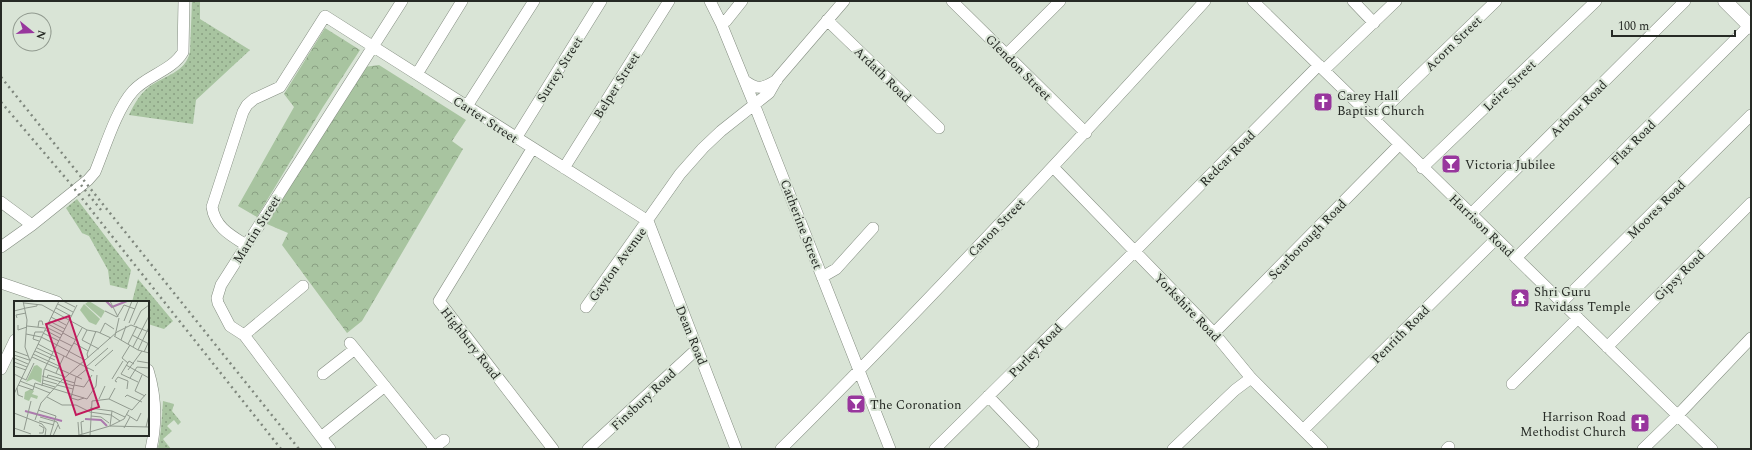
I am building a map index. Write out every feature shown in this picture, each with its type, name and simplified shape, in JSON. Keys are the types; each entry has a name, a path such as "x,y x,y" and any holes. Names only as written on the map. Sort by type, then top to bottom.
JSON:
{"main road":[{"path":"1728,2 1750,26"}],"street":[{"path":"1,247 32,225 88,180 95,172 121,109 133,91 147,79 172,66 183,52 184,1"},
{"name":"Martin Street","path":"330,449 244,335 230,326 218,304 217,298 221,285 402,1"},
{"path":"417,74 462,1"},
{"path":"467,106 534,1"},
{"name":"Surrey Street","path":"516,138 601,1"},
{"name":"Belper Street","path":"564,168 669,1"},
{"name":"Catherine Street","path":"710,1 721,23 745,81 858,372 890,449"},
{"path":"721,23 726,20 742,1"},
{"name":"Gayton Avenue","path":"586,307 648,222 680,174 702,148 769,93 777,79 844,1"},
{"name":"Glendon Street","path":"952,1 1086,133"},
{"path":"1007,54 1060,1"},
{"name":"Canon Street","path":"782,449 858,372 1086,133 1205,1"},
{"name":"Harrison Road","path":"1253,1 1374,119 1398,145 1471,214 1712,449"},
{"path":"1352,1 1374,23"},
{"name":"Redcar Road","path":"1135,251 1322,68 1374,23 1396,1"},
{"name":"Acorn Street","path":"1374,119 1496,1"},
{"name":"Leire Street","path":"1422,168 1596,1"},
{"name":"Arbour Road","path":"1471,214 1685,1"},
{"name":"Carter Street","path":"246,245 222,229 213,215 212,207 239,121 245,108 251,102 280,87 325,16 648,222"},
{"name":"Ardath Road","path":"827,20 939,128"},
{"name":"Flax Road","path":"1516,258 1750,26"},
{"path":"745,81 754,87 761,88 777,79"},
{"name":"Moores Road","path":"1561,303 1751,115"},
{"name":"Scarborough Road","path":"1214,333 1398,145"},
{"name":"Highbury Road","path":"532,149 440,301 553,449"},
{"name":"Yorkshire Road","path":"1053,167 1214,333 1251,378 1322,449"},
{"path":"1,202 32,225"},
{"name":"Gipsy Road","path":"1606,347 1751,203"},
{"name":"Dean Road","path":"648,222 736,449"},
{"path":"822,277 836,269 873,228"},
{"name":"Penrith Road","path":"1303,430 1496,239"},
{"name":"Purley Road","path":"935,449 1135,251"},
{"path":"1,283 35,299 50,301"},
{"path":"244,335 303,286"},
{"path":"1512,384 1578,318"},
{"path":"1643,449 1677,416 1751,338"},
{"path":"1,368 14,342"},
{"path":"323,374 352,346 433,448 444,440"},
{"name":"Finsbury Road","path":"588,449 697,348"},
{"path":"149,373 153,385 155,403 151,449"},
{"path":"1173,449 1235,390 1251,378"},
{"path":"321,437 384,386"},
{"path":"988,396 1033,443"}],"green space":[{"path":"192,1 200,1 200,19 250,50 196,100 193,124 129,115 143,93 149,87 174,73 184,65 190,52"},
{"path":"325,28 360,50 323,107 257,217 238,206 294,107 284,94"},
{"path":"379,65 466,120 452,141 463,149 362,321 347,333 282,245 288,233 267,224 364,67"},
{"path":"77,199 131,270 127,289 110,285 108,270 89,236 82,233 66,208"},
{"path":"138,279 173,321 164,329 149,324 149,301 132,301"},
{"path":"163,401 174,404 172,411 181,422 178,425 174,420 167,426 172,431 163,439 171,449 158,449"}],"railway":[{"path":"1,77 299,449"},
{"path":"1,102 69,182 281,449"},
{"path":"81,185 101,210"}],"place":[{"name":"Carey Hall Baptist Church","path":"1323,102"},
{"name":"Victoria Jubilee","path":"1451,164"},
{"name":"Shri Guru Ravidass Temple","path":"1520,298"},
{"name":"The Coronation","path":"856,404"},
{"name":"Harrison Road Methodist Church","path":"1640,423"}]}
